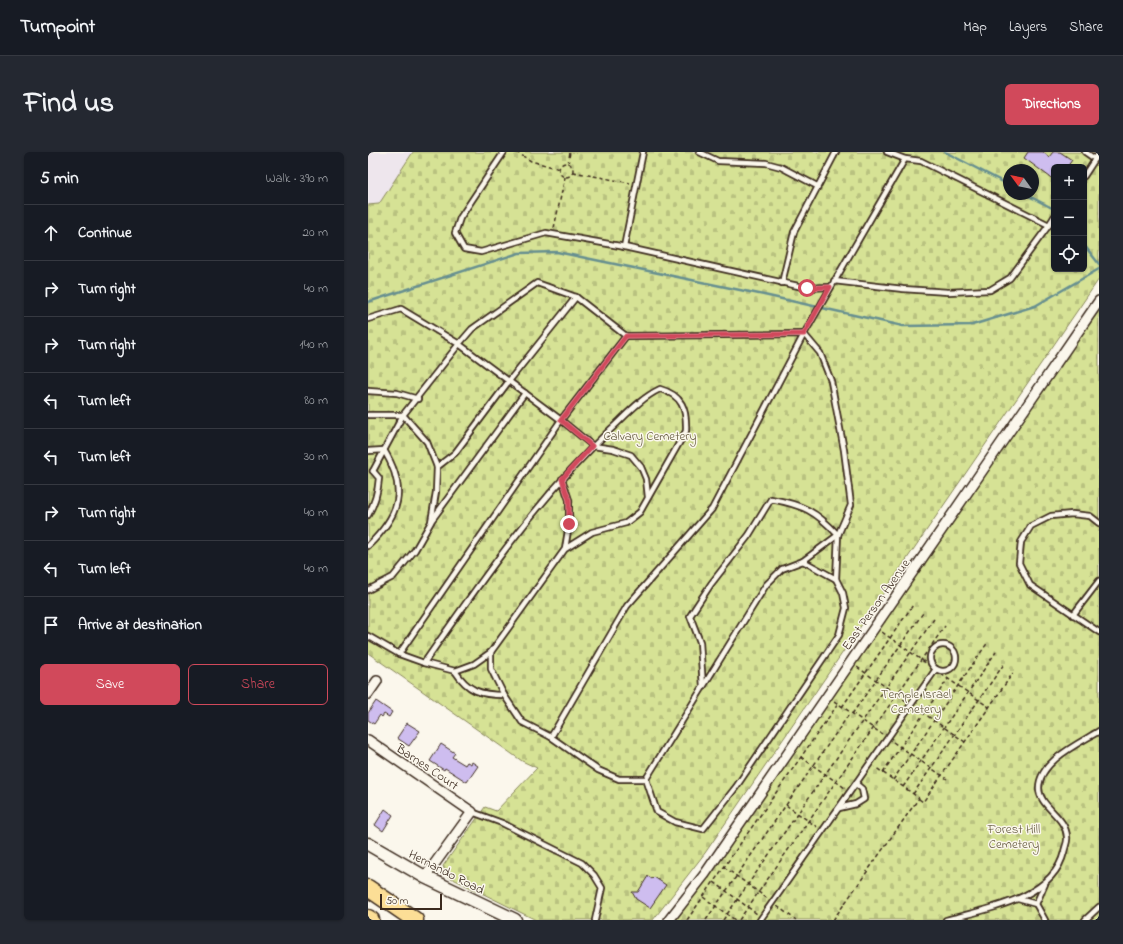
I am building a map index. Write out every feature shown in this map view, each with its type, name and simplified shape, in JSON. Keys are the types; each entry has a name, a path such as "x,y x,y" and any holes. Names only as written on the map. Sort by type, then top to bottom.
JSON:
{"highway":[{"path":"368,888 415,920"}],"street":[{"name":"East Person Avenue","path":"669,920 705,874 1099,301"},
{"path":"368,694 377,681"},
{"name":"Barnes Court","path":"368,740 472,812"},
{"path":"425,877 472,812"},
{"name":"Hernando Road","path":"368,844 425,877 515,920"}],"lane":[{"path":"504,152 460,218 455,232 464,250 481,252 546,233 624,247 807,288 830,287"},
{"path":"624,247 643,152"},
{"path":"699,152 718,161 766,163 781,167 817,186"},
{"path":"782,283 794,232 836,152"},
{"path":"886,152 905,159 921,161 1049,225"},
{"path":"1085,152 1095,159"},
{"path":"1087,171 1099,153"},
{"path":"551,737 627,606 712,509 813,317 905,159"},
{"path":"834,281 910,290 948,292 990,290 1010,278 1051,222"},
{"path":"368,515 373,507 378,489 379,478 371,471 404,415 472,329 537,283 576,297 626,336 804,334"},
{"path":"437,467 455,453 509,381 576,297"},
{"path":"368,319 401,309 459,344 561,420 592,446 613,449 631,455 641,467 646,479 648,497"},
{"path":"646,779 657,812 675,822 703,828 736,787 839,635 846,608 843,593 836,578 838,535 851,505 844,450 831,381 820,353 804,334"},
{"path":"399,654 561,420 626,336"},
{"path":"368,636 399,654 424,663 455,671 474,664 491,652 565,549 592,532 626,523 640,512 686,431 686,416 680,402 672,392 660,389 648,394 592,446 562,479 501,554 424,663"},
{"path":"368,391 397,393 418,399"},
{"path":"368,590 393,577 415,550 431,522 525,393"},
{"path":"368,415 404,415 427,442 437,467 436,492 431,522"},
{"path":"368,451 384,450"},
{"path":"368,546 382,533 394,513 399,487 393,464 384,450"},
{"path":"562,479 569,500 569,524 565,549"},
{"path":"703,687 700,642 690,616 711,584 749,535 771,499 795,503 823,519 838,535"},
{"path":"1099,524 1090,516 1072,514 1051,516 1031,526 1021,542 1019,563 1030,585 1099,632"},
{"path":"646,779 766,585 782,569 803,561 838,535"},
{"path":"803,561 836,578"},
{"path":"1073,615 1099,581"},
{"path":"942,645 950,647 956,657 954,665 944,671 936,669 931,662 932,653 942,645"},
{"path":"491,652 491,669 504,695 522,722 551,737 598,770 619,779 646,779"},
{"path":"761,919 936,669"},
{"path":"455,671 464,684 484,695 504,695"},
{"path":"1036,904 1046,883 1062,861 1067,837 1063,822 1044,800 1039,788 1042,776 1058,756 1099,731"},
{"path":"838,808 856,804 864,799 862,790 856,784"},
{"path":"472,812 502,823 582,863 594,875 602,888 595,920"},
{"path":"946,920 1018,899 1046,883"},
{"path":"1018,899 1036,904 1045,920"},
{"path":"1085,920 1099,907"}],"path":[{"path":"516,152 531,161 560,168"},
{"path":"568,164 570,152"},
{"path":"560,168 562,165 568,164 573,168 573,172"},
{"path":"560,168 560,174 565,177"},
{"path":"565,177 571,175 573,172"},
{"path":"573,172 637,184"},
{"path":"552,234 565,177"},
{"path":"842,707 913,606"},
{"path":"706,920 923,613"},
{"path":"723,920 934,619"},
{"path":"739,920 945,626"},
{"path":"880,631 989,707"},
{"path":"893,780 988,642"},
{"path":"903,787 996,652"},
{"path":"913,794 1004,664"},
{"path":"855,666 965,742"},
{"path":"870,763 924,802 1013,673"},
{"path":"883,772 948,679"},
{"path":"832,700 947,779"},
{"path":"692,920 688,919 838,704"},
{"path":"801,757 850,791"},
{"path":"833,920 918,798"},
{"path":"786,805 823,831"},
{"path":"724,867 796,920"},
{"path":"714,882 761,919"},
{"path":"704,896 735,920"}],"shaded area":[{"path":"368,152 413,152 379,204 368,205"}],"green space":[{"name":"Calvary Cemetery","path":"413,152 1099,152 1099,279 705,853 653,920 536,920 447,876 443,866 485,807 496,811 537,768 522,761 368,653 368,205 379,204"},
{"path":"1099,310 1099,920 672,920"}],"building":[{"path":"1028,152 1043,152 1049,157 1053,152 1060,152 1072,160 1069,164 1051,164 1051,178 1039,169 1039,164 1032,164 1024,158"},
{"path":"376,701 392,712 389,717 384,714 382,717 380,715 374,724 368,720 368,713"},
{"path":"407,723 420,731 409,746 397,738"},
{"path":"441,744 455,753 452,757 465,765 467,762 471,764 472,762 478,766 467,782 445,768 444,770 430,761"},
{"path":"385,809 393,815 383,831 375,825"},
{"path":"648,876 652,879 654,877 666,885 650,908 636,899 632,892 638,892"}],"waterway":[{"path":"945,152 1003,182"},
{"path":"1037,200 1051,207"},
{"path":"1087,249 1099,264"},
{"path":"368,302 519,253 557,252 764,295 903,326 972,325 1035,306 1099,269"}],"route":[{"path":"569,524 569,500 562,479 592,446 561,420 626,336 804,334 830,287 807,288"}],"park label":[{"name":"Temple Israel Cemetery","path":"916,700"},
{"name":"Forest Hill Cemetery","path":"1014,836"}]}
